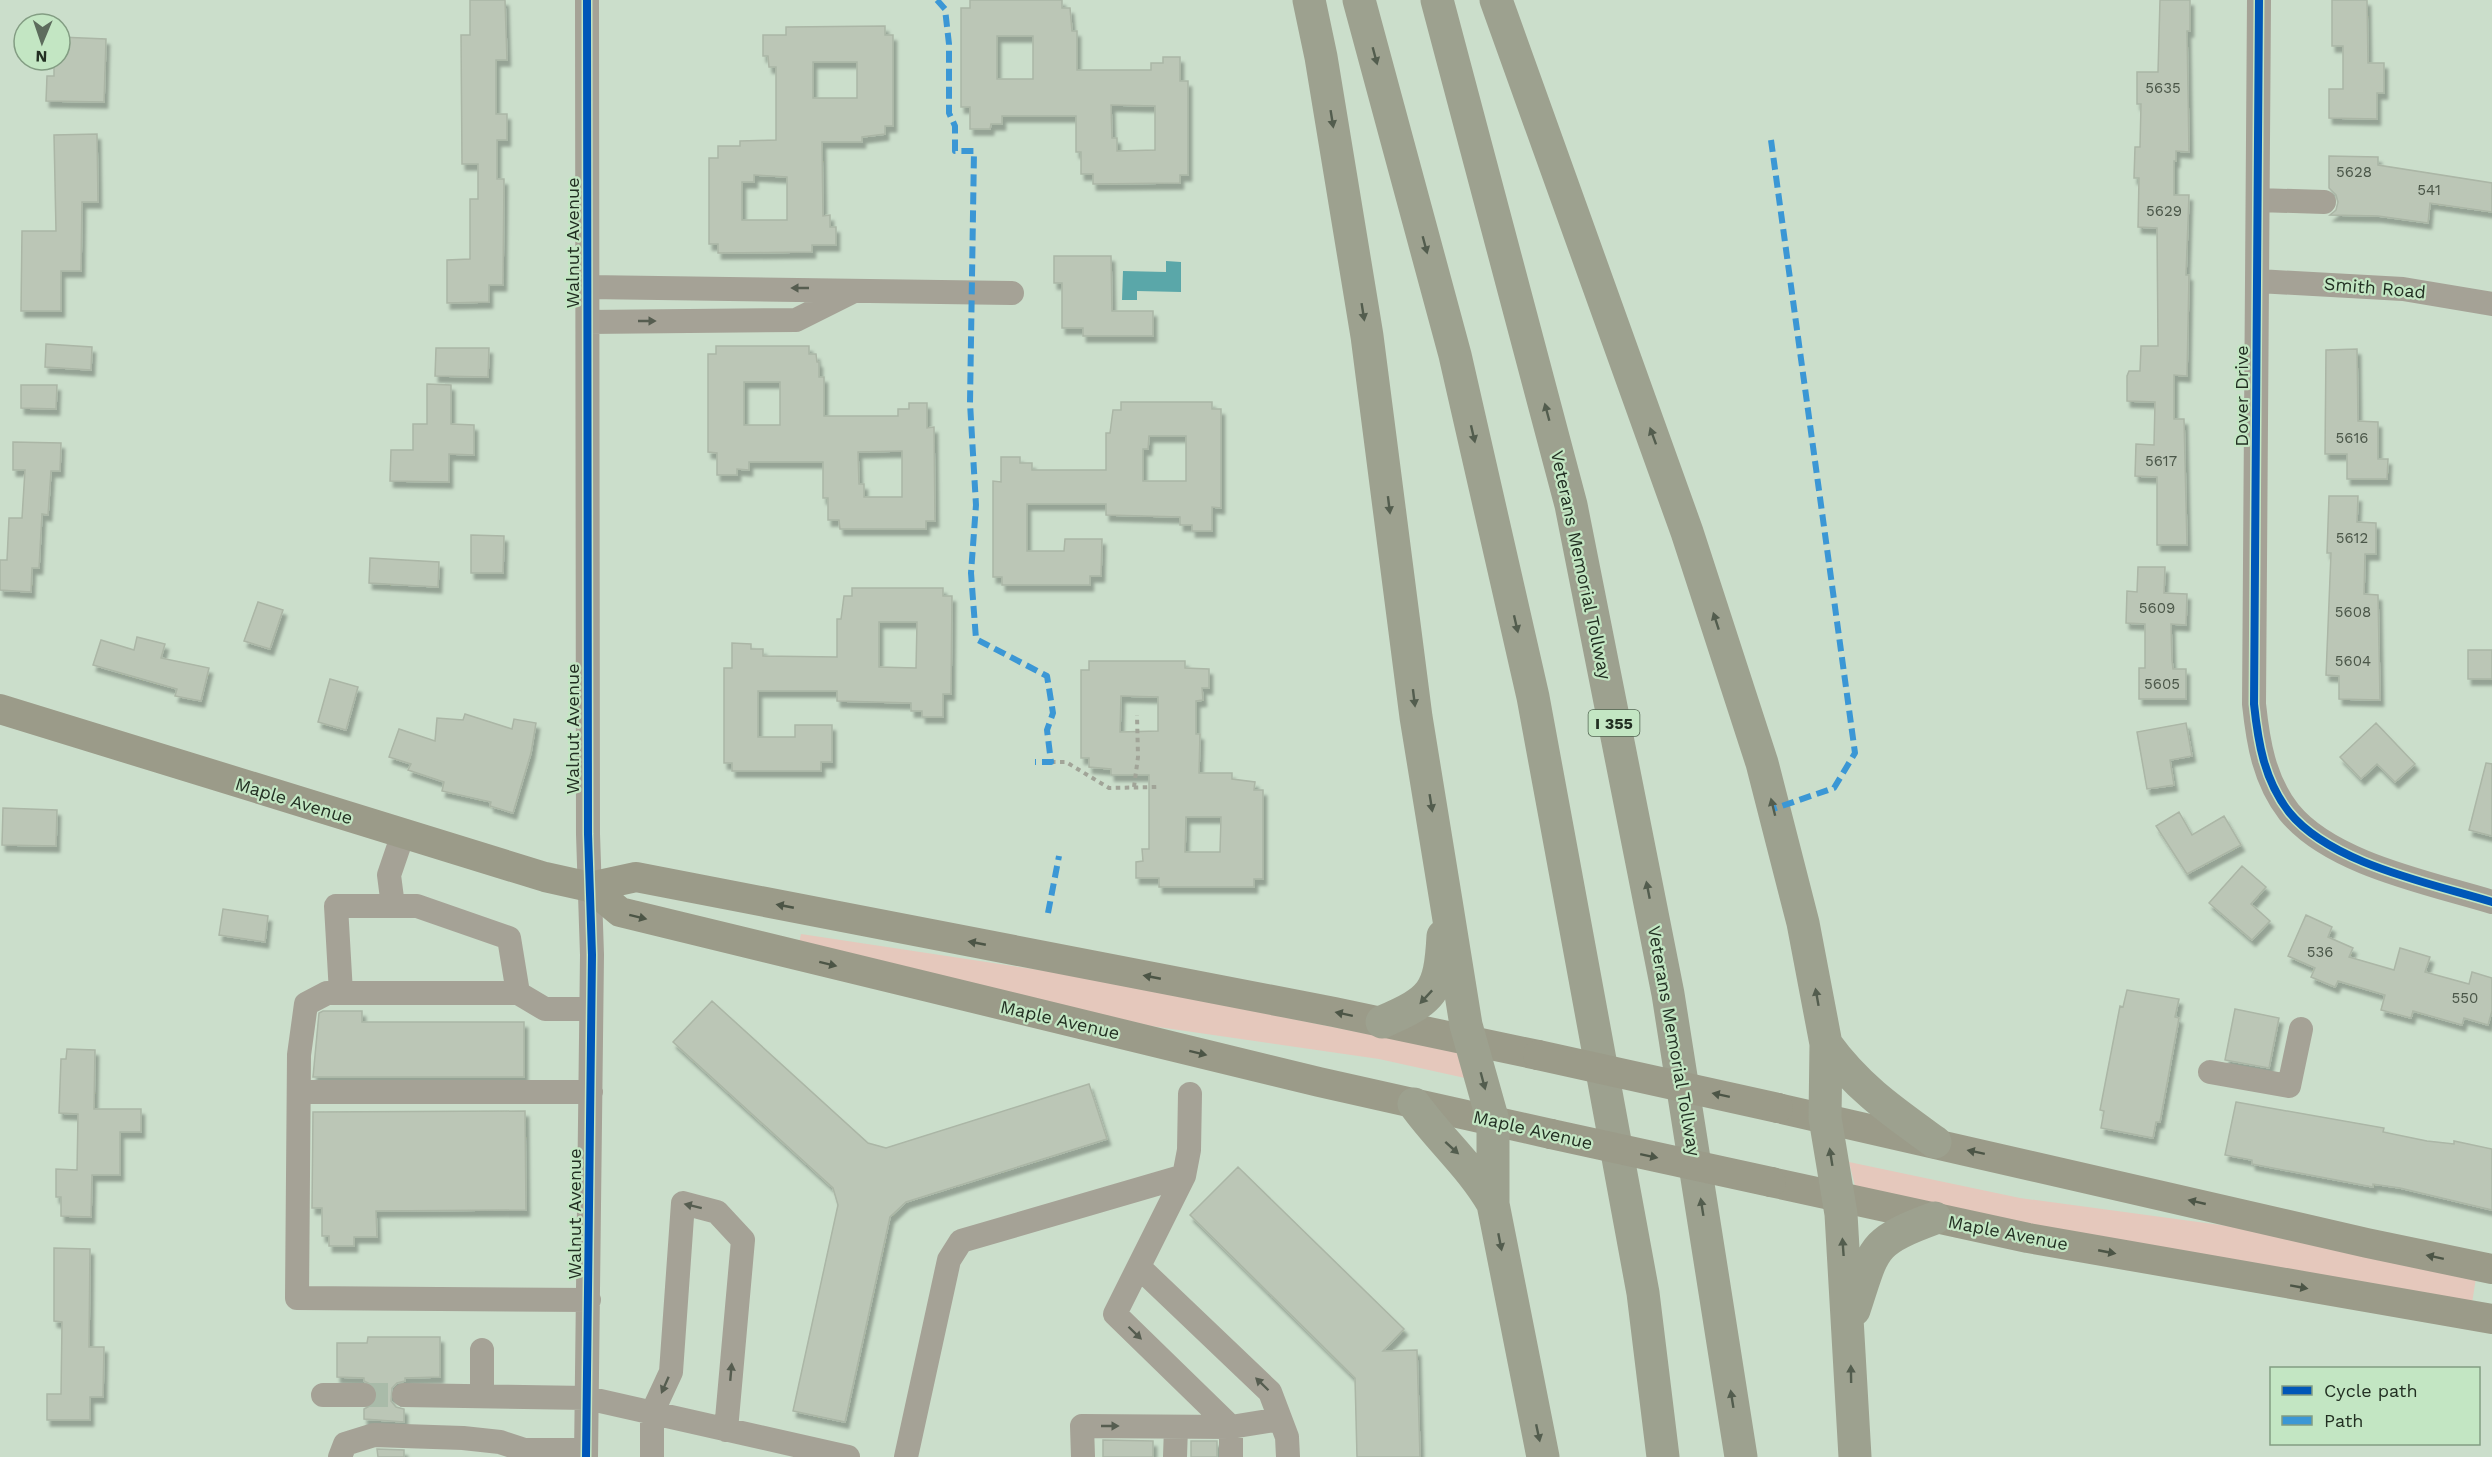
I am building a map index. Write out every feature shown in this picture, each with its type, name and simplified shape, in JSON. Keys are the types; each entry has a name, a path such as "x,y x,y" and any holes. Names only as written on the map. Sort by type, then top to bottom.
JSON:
{"highway":[{"path":"1309,0 1322,57 1367,336 1416,717 1466,1025 1493,1121 1493,1204 1543,1457"},
{"path":"1359,0 1455,355 1533,697 1642,1293 1663,1457"},
{"name":"Veterans Memorial Tollway","path":"1437,0 1571,505 1668,994 1741,1457"},
{"path":"1496,0 1687,531 1762,763 1803,923 1826,1044 1825,1118 1841,1214 1855,1457"},
{"path":"1382,1022 1421,1003 1432,992 1440,972 1446,901"},
{"path":"1826,1044 1847,1073 1883,1104 1935,1142"},
{"path":"1414,1104 1435,1133 1460,1156 1493,1204"},
{"path":"1849,1326 1869,1263 1879,1245 1894,1234 1935,1218"}],"main road":[{"name":"Maple Avenue","path":"0,709 545,877 590,887 636,877 1382,1022 1935,1142 2367,1243 2492,1269"},
{"name":"Maple Avenue","path":"590,887 620,912 1414,1104 1935,1218 2148,1260 2492,1319"}],"street":[{"name":"Walnut Avenue","path":"586,1454 591,1092 587,0"},
{"name":"Dover Drive","path":"2259,0 2254,704 2260,750 2275,788 2288,811 2303,826 2344,853 2492,902"},
{"path":"2258,200 2324,202"},
{"name":"Smith Road","path":"2258,281 2403,289 2492,304"},
{"path":"588,286 1012,293"},
{"path":"588,322 796,320 858,289"},
{"path":"393,906 389,875 403,834"},
{"path":"340,993 336,906 417,906 509,938 518,993"},
{"path":"589,1300 297,1298 299,1055 306,1004 327,993 518,993 545,1009 591,1009"},
{"path":"2210,1072 2289,1086 2301,1029"},
{"path":"299,1092 591,1092"},
{"path":"1190,1094 1189,1150 1184,1176 1115,1314 1231,1427 1231,1457"},
{"path":"906,1457 949,1260 961,1241 1184,1176"},
{"path":"652,1457 652,1413 671,1372 683,1203 717,1212 743,1240 726,1430"},
{"path":"1140,1268 1270,1392 1287,1437 1288,1457"},
{"path":"482,1350 482,1396"},
{"path":"323,1395 364,1395"},
{"path":"405,1395 587,1398 849,1457"},
{"path":"1083,1457 1082,1426 1231,1427 1280,1419"},
{"path":"1175,1457 1176,1427"},
{"path":"340,1457 345,1444 374,1435 463,1438 500,1442 524,1450 586,1454"}],"path":[{"path":"1134,787 1138,757 1137,715"},
{"path":"1051,762 1066,762 1109,788 1157,787"}],"shaded area":[{"path":"801,934 1073,975 1463,1053 1465,1078 1379,1059 1151,1026 799,943"},
{"path":"1849,1162 2020,1198 2228,1226 2476,1278 2472,1303 2052,1229 1855,1186"}],"water":[{"path":"1166,261 1181,262 1181,292 1137,291 1137,300 1122,300 1123,271 1166,272"}],"building":[{"path":"470,0 505,0 507,60 496,60 496,114 507,114 507,140 497,140 497,179 504,179 503,285 489,285 489,302 447,303 447,260 470,259 470,199 478,199 478,164 462,164 461,35 470,35"},
{"path":"970,0 1062,0 1062,8 1070,8 1072,31 1077,31 1077,70 1151,70 1151,63 1163,63 1163,57 1180,57 1180,81 1188,81 1188,175 1180,175 1180,183 1093,184 1093,174 1081,174 1081,152 1076,152 1076,116 1002,116 1002,124 991,124 990,129 970,129 970,107 961,107 961,8 970,8","holes":["997,36 1033,36 1033,79 997,79","1111,105 1155,106 1155,150 1117,151 1117,138 1112,138"]},
{"path":"2160,0 2190,0 2190,31 2187,31 2189,152 2176,151 2176,161 2174,161 2174,195 2189,195 2186,275 2189,275 2187,376 2174,375 2174,419 2184,419 2187,545 2157,545 2157,477 2135,476 2136,444 2154,445 2155,402 2127,401 2127,376 2129,371 2140,371 2141,346 2158,346 2157,228 2138,227 2139,178 2134,178 2135,147 2140,147 2141,104 2137,104 2137,72 2158,72"},
{"path":"2332,0 2367,0 2368,63 2384,63 2384,93 2377,93 2377,119 2329,118 2329,89 2343,89 2343,46 2332,46"},
{"path":"885,26 885,35 893,35 893,126 885,126 885,134 862,137 862,142 822,142 823,216 830,215 830,227 836,227 836,245 812,245 812,252 718,253 718,244 709,244 709,158 718,158 718,146 740,146 740,141 776,140 776,67 769,67 768,56 763,56 763,35 786,35 786,27","holes":["813,62 857,62 857,98 813,98","754,175 787,177 787,220 742,220 742,182 754,182"]},
{"path":"72,38 106,39 104,102 46,101 47,76 54,76 54,72 72,72"},
{"path":"97,134 98,202 82,202 81,271 61,271 61,311 21,311 22,231 56,231 54,135"},
{"path":"2329,156 2378,157 2378,165 2492,183 2492,212 2430,203 2428,223 2378,216 2330,215 2336,210 2338,202 2336,195 2329,188"},
{"path":"1054,256 1111,256 1112,311 1153,311 1153,336 1083,336 1083,328 1062,328 1062,283 1054,283"},
{"path":"46,344 92,347 91,370 45,367"},
{"path":"716,346 809,346 809,354 816,354 817,362 819,362 819,377 824,377 824,416 898,416 898,409 909,409 909,403 927,403 927,428 934,427 935,521 926,521 926,529 840,529 839,520 828,520 828,498 823,498 823,462 749,462 749,470 737,469 737,475 717,475 717,453 708,452 708,354 716,354","holes":["744,382 780,382 780,425 744,425","902,451 902,497 864,497 864,484 859,484 858,452"]},
{"path":"436,348 489,348 488,377 435,376"},
{"path":"2357,349 2358,421 2378,422 2378,459 2388,459 2387,479 2347,479 2347,454 2325,454 2326,350"},
{"path":"427,384 451,385 451,424 474,425 474,455 449,454 449,482 390,481 391,450 413,450 413,424 427,424"},
{"path":"21,385 57,385 56,409 21,408"},
{"path":"1121,402 1212,402 1212,409 1221,409 1221,508 1212,507 1212,531 1192,531 1192,525 1180,525 1180,517 1106,515 1106,504 1027,504 1027,551 1064,551 1065,539 1102,539 1101,576 1090,576 1090,585 1002,585 1002,577 993,577 993,481 1001,482 1001,457 1020,457 1020,463 1032,463 1032,470 1106,470 1106,433 1110,433 1113,410 1121,410","holes":["1149,436 1186,436 1186,481 1143,481 1143,449 1148,449"]},
{"path":"13,442 61,443 60,471 51,471 48,515 42,514 39,568 32,568 31,592 0,590 0,560 7,560 9,518 22,518 25,470 13,470"},
{"path":"2329,496 2358,496 2357,522 2376,523 2376,554 2365,554 2364,594 2378,595 2380,700 2339,699 2339,676 2326,675 2331,553 2327,553"},
{"path":"471,535 504,536 503,573 471,573"},
{"path":"370,558 439,562 438,587 369,583"},
{"path":"2138,567 2165,567 2164,593 2187,594 2186,625 2171,624 2173,669 2186,669 2186,699 2139,699 2139,668 2145,668 2145,624 2126,623 2127,591 2137,592"},
{"path":"852,588 943,588 943,596 952,596 951,694 943,694 943,717 922,717 922,711 911,711 911,703 837,701 837,691 758,691 758,737 795,737 795,725 832,725 832,762 821,762 821,771 732,771 732,763 724,763 724,668 732,668 732,643 751,644 751,649 763,649 763,656 837,657 837,619 841,619 844,596 852,596","holes":["879,622 917,622 916,668 879,667"]},
{"path":"258,602 283,610 270,649 244,641"},
{"path":"137,637 165,644 161,658 209,668 201,701 175,696 177,689 93,665 101,640 134,650"},
{"path":"2468,650 2492,650 2492,679 2468,679"},
{"path":"1089,661 1185,661 1185,668 1209,669 1209,688 1202,688 1203,700 1196,701 1196,734 1200,734 1199,773 1232,773 1232,779 1255,782 1254,790 1263,790 1263,879 1254,879 1254,887 1159,887 1159,878 1136,878 1136,862 1143,861 1142,849 1149,849 1149,775 1111,775 1111,769 1089,767 1089,758 1081,758 1081,670 1089,670","holes":["1121,696 1158,697 1158,731 1120,732","1186,817 1221,817 1220,852 1185,852"]},
{"path":"330,679 358,687 346,730 318,722"},
{"path":"465,714 512,729 514,719 536,723 531,753 513,813 490,806 491,802 442,791 444,782 408,770 411,764 389,757 399,729 435,741 437,718 463,720"},
{"path":"2186,723 2192,756 2170,760 2174,785 2147,789 2137,732"},
{"path":"2376,723 2415,764 2395,782 2377,764 2361,779 2340,757"},
{"path":"2486,763 2492,764 2492,836 2469,830"},
{"path":"3,808 57,810 56,846 2,845"},
{"path":"2179,812 2192,835 2224,816 2241,845 2187,874 2156,826"},
{"path":"2242,866 2266,887 2251,904 2270,921 2252,940 2209,903"},
{"path":"223,909 268,916 265,942 219,935"},
{"path":"2306,915 2332,927 2328,937 2353,948 2349,957 2394,970 2400,948 2430,957 2425,972 2469,984 2472,972 2492,978 2492,1011 2488,1025 2464,1018 2462,1025 2413,1011 2411,1018 2381,1010 2385,995 2338,981 2335,987 2311,977 2315,968 2288,956"},
{"path":"2127,990 2179,999 2175,1017 2179,1018 2160,1122 2156,1122 2153,1138 2101,1128 2104,1111 2100,1110 2120,1006 2123,1007"},
{"path":"712,1001 868,1143 886,1148 1089,1084 1107,1139 906,1202 890,1217 845,1422 793,1411 838,1205 833,1188 673,1042"},
{"path":"2235,1009 2279,1018 2269,1068 2225,1060"},
{"path":"323,1011 362,1011 362,1022 524,1022 524,1077 313,1077 319,1013"},
{"path":"67,1049 95,1050 94,1109 141,1109 141,1132 120,1132 120,1175 92,1175 91,1217 61,1216 61,1197 56,1197 56,1169 77,1170 78,1114 59,1113 61,1059 66,1059"},
{"path":"2236,1102 2384,1128 2383,1132 2427,1141 2454,1144 2454,1141 2492,1149 2492,1210 2400,1188 2373,1184 2373,1187 2252,1164 2252,1160 2225,1155"},
{"path":"525,1111 526,1210 376,1211 377,1237 354,1237 354,1246 329,1246 329,1236 322,1236 322,1208 312,1208 313,1112"},
{"path":"1238,1167 1404,1329 1383,1351 1417,1350 1420,1457 1357,1457 1355,1378 1190,1215"},
{"path":"54,1248 90,1249 89,1347 104,1347 103,1397 90,1397 90,1420 47,1420 47,1394 61,1394 62,1322 54,1321"},
{"path":"368,1337 440,1337 440,1377 405,1378 405,1381 397,1383 392,1388 391,1401 396,1407 404,1409 404,1422 364,1419 364,1409 377,1402 376,1387 364,1381 364,1378 337,1377 337,1343 367,1343"},
{"path":"1103,1440 1153,1441 1153,1457 1103,1457"},
{"path":"1191,1441 1217,1441 1217,1457 1191,1457"},
{"path":"377,1449 404,1450 404,1457 378,1457"}],"tunnel":[{"path":"364,1395 404,1395"}],"marked path":[{"path":"937,0 945,9 949,44 949,113 955,126 955,151 974,151 970,403 976,505 971,573 976,639 1047,676 1053,713 1047,730 1051,762 1035,762"},
{"path":"1771,140 1855,753 1834,788 1773,809"},
{"path":"1048,913 1059,856"}],"cycle path":[{"path":"586,1457 592,955 588,834 587,0"},
{"path":"2259,0 2254,704 2264,760 2280,800 2289,812 2307,830 2330,845 2383,869 2492,902"}]}
